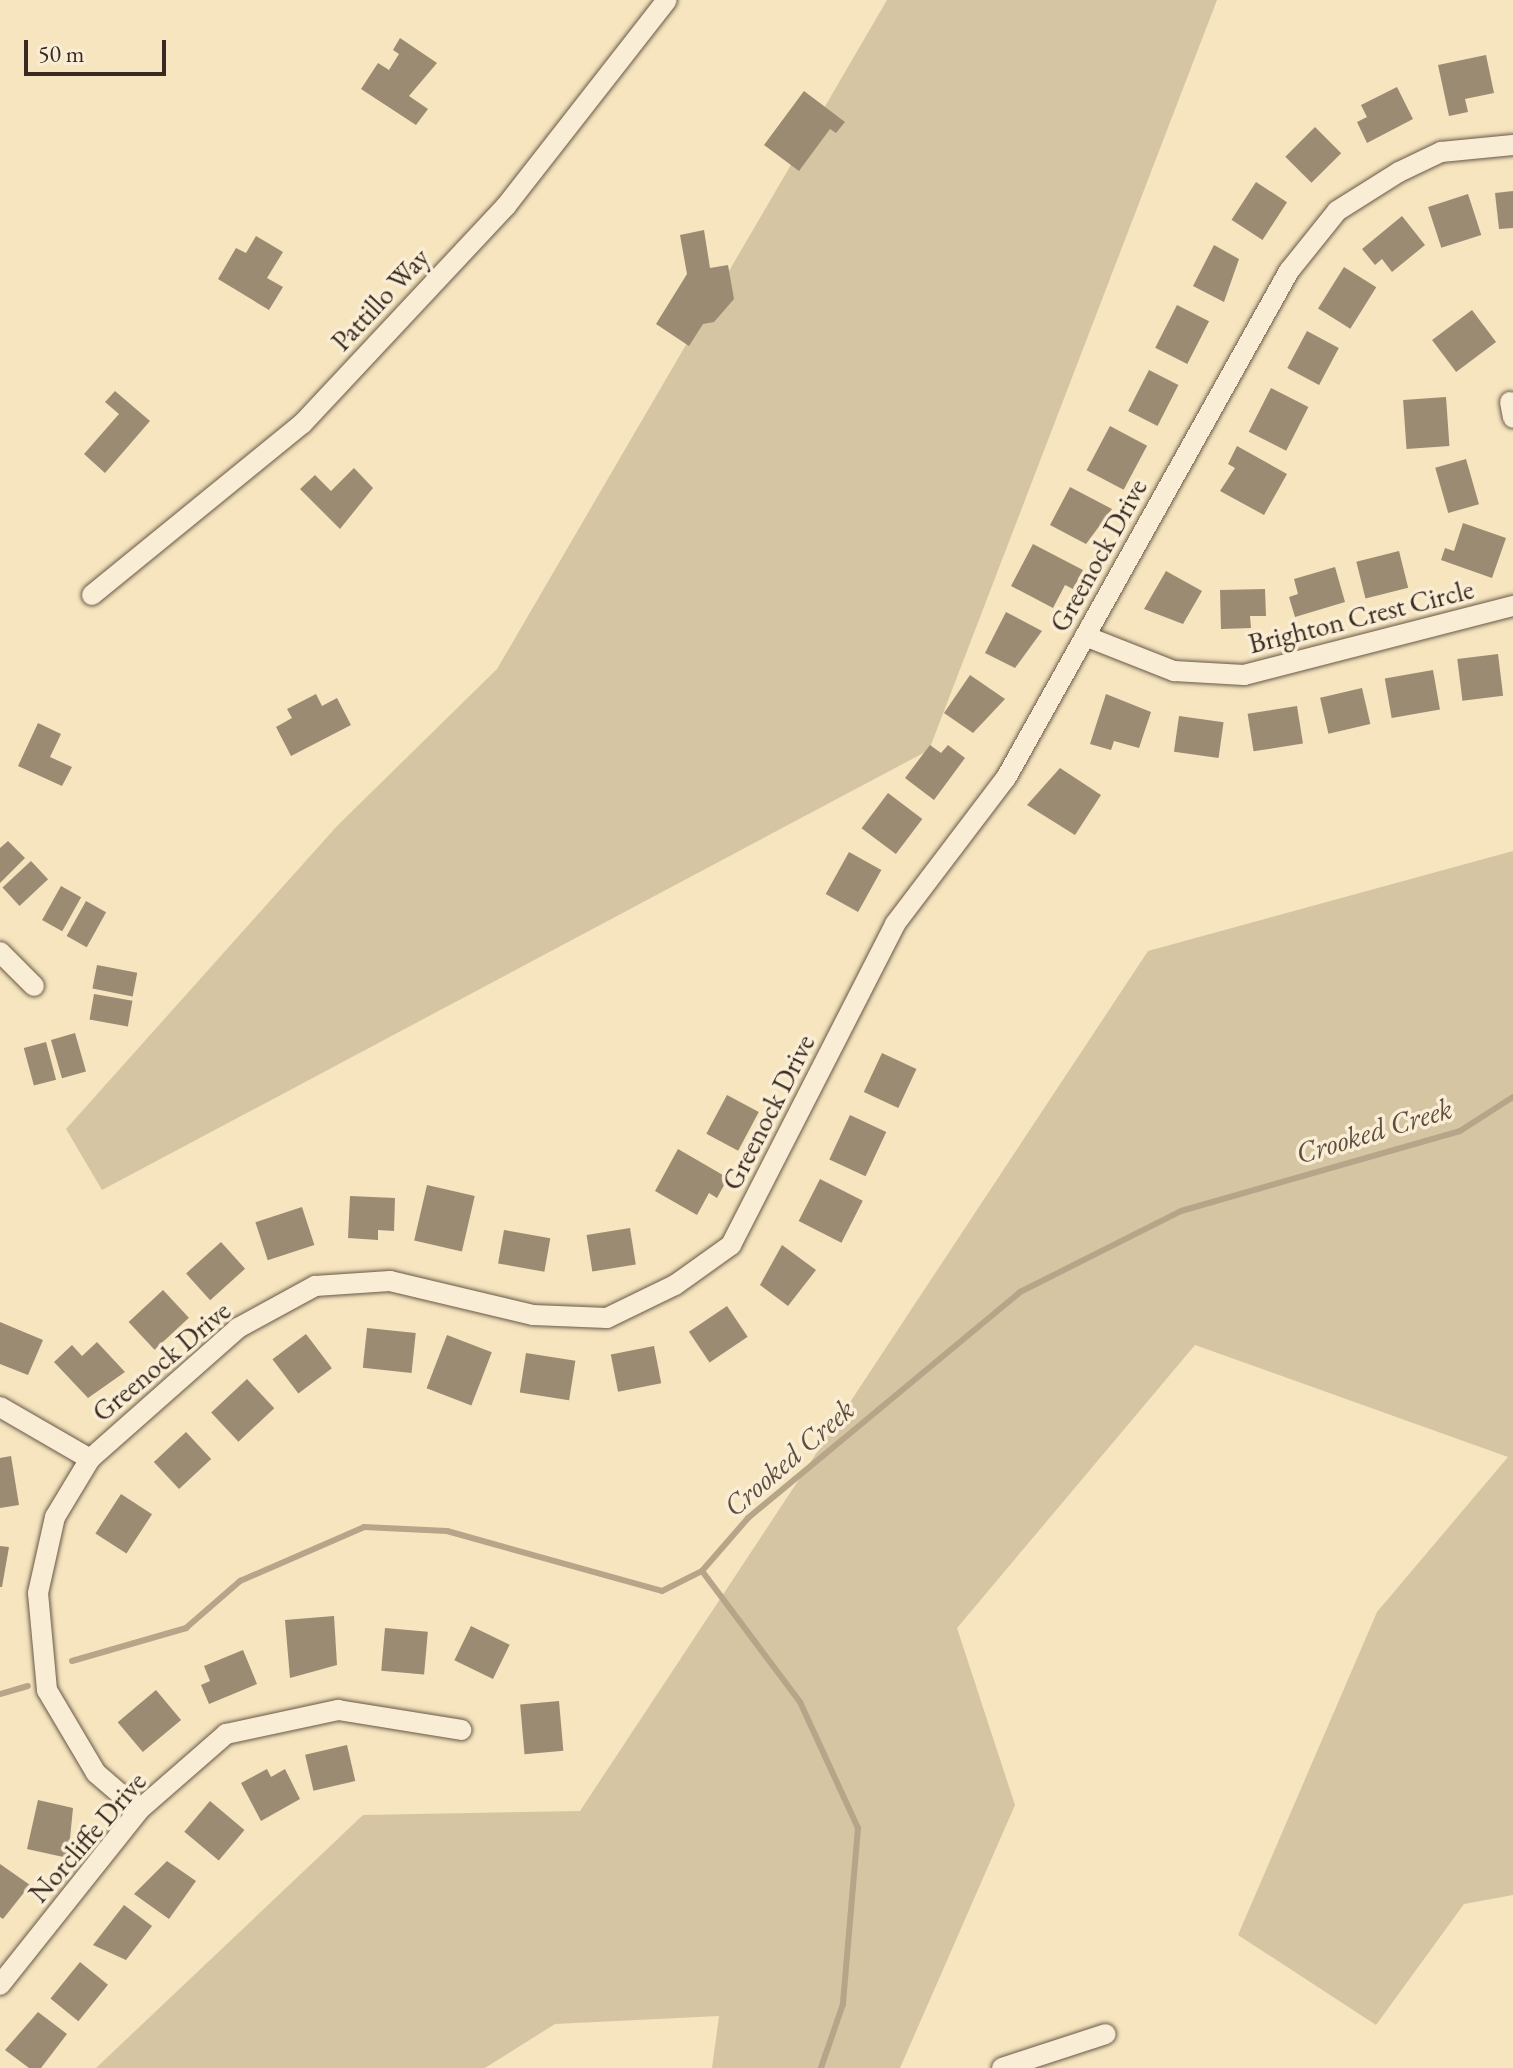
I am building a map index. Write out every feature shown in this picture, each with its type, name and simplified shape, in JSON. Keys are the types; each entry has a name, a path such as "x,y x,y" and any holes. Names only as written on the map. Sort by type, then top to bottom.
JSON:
{"street":[{"name":"Pattillo Way","path":"92,595 302,424 506,206 667,0"},
{"name":"Greenock Drive","path":"139,1810 96,1773 47,1690 38,1593 55,1517 90,1459 238,1328 315,1286 390,1281 533,1315 607,1318 675,1285 731,1245 895,924 1006,778 1289,271 1337,211 1441,152 1513,145"},
{"name":"Brighton Crest Circle","path":"1085,636 1174,671 1244,675 1513,606"},
{"path":"0,952 34,986"},
{"path":"0,1407 90,1459"},
{"name":"Norcliffe Drive","path":"0,1985 139,1810 226,1734 338,1710 461,1730"},
{"path":"1002,2068 1106,2034"}],"shaded area":[{"path":"887,0 1217,0 929,750 102,1190 66,1129 337,826 497,669"},
{"path":"1513,851 1513,1895 1464,1904 1376,2025 1238,1935 1377,1612 1508,1457 1195,1345 957,1628 1015,1805 900,2068 712,2068 719,2016 555,2024 485,2068 96,2068 363,1815 580,1811 1148,951"}],"building":[{"path":"400,38 437,63 409,96 428,109 416,125 361,89 378,63 389,70 399,54 393,50"},
{"path":"1486,55 1494,93 1465,99 1468,112 1449,116 1438,65"},
{"path":"1397,87 1413,119 1367,143 1357,122 1367,117 1361,105"},
{"path":"804,91 845,122 836,133 830,129 799,171 764,145"},
{"path":"1315,127 1341,153 1311,183 1285,157"},
{"path":"1256,182 1287,202 1263,240 1231,220"},
{"path":"1513,191 1513,228 1499,229 1495,193"},
{"path":"1468,194 1481,235 1441,248 1428,207"},
{"path":"1402,216 1425,245 1392,272 1382,259 1375,265 1362,249"},
{"path":"704,230 710,268 728,265 734,299 714,322 703,324 689,346 656,324 687,274 680,235"},
{"path":"256,236 283,252 267,278 283,287 269,310 218,279 236,248 246,253"},
{"path":"1214,245 1239,259 1224,302 1193,286"},
{"path":"1344,267 1376,287 1350,329 1318,309"},
{"path":"1177,305 1209,321 1187,364 1155,348"},
{"path":"1472,310 1496,342 1456,372 1432,340"},
{"path":"1307,331 1339,348 1319,385 1287,368"},
{"path":"1149,370 1178,385 1158,426 1128,411"},
{"path":"1271,388 1308,407 1286,451 1249,432"},
{"path":"115,391 150,421 105,473 84,454 119,414 105,402"},
{"path":"1446,397 1449,446 1407,449 1403,400"},
{"path":"1110,426 1147,446 1124,490 1087,470"},
{"path":"1237,446 1287,474 1264,515 1220,491 1235,468 1228,464"},
{"path":"1466,459 1479,504 1448,513 1435,468"},
{"path":"354,468 373,488 340,529 300,489 315,475 331,491"},
{"path":"1070,487 1112,509 1086,544 1050,525"},
{"path":"1463,523 1506,538 1492,578 1441,560 1445,548 1454,551"},
{"path":"1033,544 1083,570 1073,589 1065,585 1053,608 1011,586"},
{"path":"1399,551 1408,588 1366,599 1356,562"},
{"path":"1335,567 1345,602 1295,617 1289,597 1298,594 1294,579"},
{"path":"1166,571 1202,591 1183,624 1144,609"},
{"path":"1265,589 1266,616 1250,616 1251,628 1221,629 1220,590"},
{"path":"1006,612 1042,631 1015,668 985,653"},
{"path":"1498,654 1503,696 1462,701 1457,659"},
{"path":"1433,670 1440,709 1392,718 1385,679"},
{"path":"970,675 1005,699 973,733 944,713"},
{"path":"1362,688 1370,724 1328,734 1320,698"},
{"path":"316,694 322,706 337,698 351,725 291,756 276,727 292,718 287,709"},
{"path":"1106,694 1151,712 1139,748 1114,741 1111,750 1090,744"},
{"path":"1297,706 1303,744 1254,751 1248,714"},
{"path":"1179,716 1224,722 1219,758 1174,752"},
{"path":"38,723 61,734 50,757 72,767 62,786 18,766"},
{"path":"930,745 941,753 948,745 965,758 934,800 905,778"},
{"path":"1060,768 1101,795 1075,835 1027,805"},
{"path":"888,793 922,819 896,854 862,828"},
{"path":"8,841 25,858 0,883 0,848"},
{"path":"849,852 881,870 858,912 826,894"},
{"path":"31,861 48,879 20,906 2,888"},
{"path":"61,886 81,897 62,931 42,920"},
{"path":"86,901 106,912 87,947 67,936"},
{"path":"97,965 137,973 133,996 92,989"},
{"path":"94,994 132,1001 128,1026 89,1020"},
{"path":"75,1033 86,1071 62,1078 51,1040"},
{"path":"46,1042 56,1080 34,1086 24,1048"},
{"path":"882,1053 916,1069 898,1108 864,1092"},
{"path":"727,1095 759,1112 738,1151 706,1134"},
{"path":"850,1115 886,1132 866,1176 829,1159"},
{"path":"678,1149 728,1178 717,1198 709,1193 697,1215 655,1191"},
{"path":"820,1179 863,1201 841,1243 799,1221"},
{"path":"427,1185 475,1196 462,1252 414,1241"},
{"path":"350,1196 395,1198 394,1231 378,1230 378,1240 348,1238"},
{"path":"302,1207 314,1245 268,1260 255,1222"},
{"path":"630,1228 636,1265 592,1271 587,1235"},
{"path":"504,1230 550,1238 544,1272 498,1263"},
{"path":"221,1242 245,1269 210,1300 186,1273"},
{"path":"782,1245 816,1270 788,1306 760,1285"},
{"path":"163,1290 189,1318 155,1350 129,1322"},
{"path":"727,1306 748,1337 710,1362 689,1332"},
{"path":"0,1322 43,1340 28,1375 0,1364"},
{"path":"367,1328 416,1333 412,1373 363,1368"},
{"path":"306,1334 332,1368 298,1394 272,1359"},
{"path":"447,1335 492,1352 471,1405 427,1388"},
{"path":"97,1342 125,1372 88,1398 54,1362 72,1345 82,1356"},
{"path":"654,1346 661,1383 618,1392 611,1354"},
{"path":"526,1353 575,1361 569,1400 520,1393"},
{"path":"247,1379 274,1408 238,1442 211,1412"},
{"path":"186,1432 211,1459 179,1489 154,1462"},
{"path":"11,1456 19,1505 0,1508 0,1458"},
{"path":"121,1494 152,1514 126,1554 95,1533"},
{"path":"0,1546 9,1547 2,1587 0,1587"},
{"path":"334,1616 337,1665 290,1678 285,1620"},
{"path":"471,1626 510,1645 493,1679 454,1660"},
{"path":"385,1628 428,1632 424,1675 381,1671"},
{"path":"243,1650 257,1684 209,1704 201,1685 210,1681 204,1666"},
{"path":"156,1690 181,1720 143,1752 118,1722"},
{"path":"559,1701 563,1751 525,1754 520,1704"},
{"path":"347,1745 355,1781 313,1791 305,1755"},
{"path":"267,1769 271,1777 285,1769 300,1799 261,1821 241,1783"},
{"path":"38,1800 73,1808 68,1858 27,1849"},
{"path":"210,1801 244,1830 219,1861 184,1832"},
{"path":"167,1861 196,1881 169,1919 134,1894"},
{"path":"0,1864 30,1885 3,1919 0,1917"},
{"path":"124,1905 152,1926 126,1960 93,1945"},
{"path":"80,1962 108,1985 78,2021 50,1999"},
{"path":"38,2012 67,2034 41,2068 29,2068 5,2050"}],"waterway":[{"name":"Crooked Creek","path":"72,1661 186,1628 240,1581 364,1527 447,1531 662,1591 702,1571 748,1518 1020,1292 1181,1211 1460,1131 1513,1097"},
{"path":"702,1571 800,1702 858,1828 843,2004 821,2068"},
{"name":"Crooked Creek","path":"0,1694 28,1686"}]}
